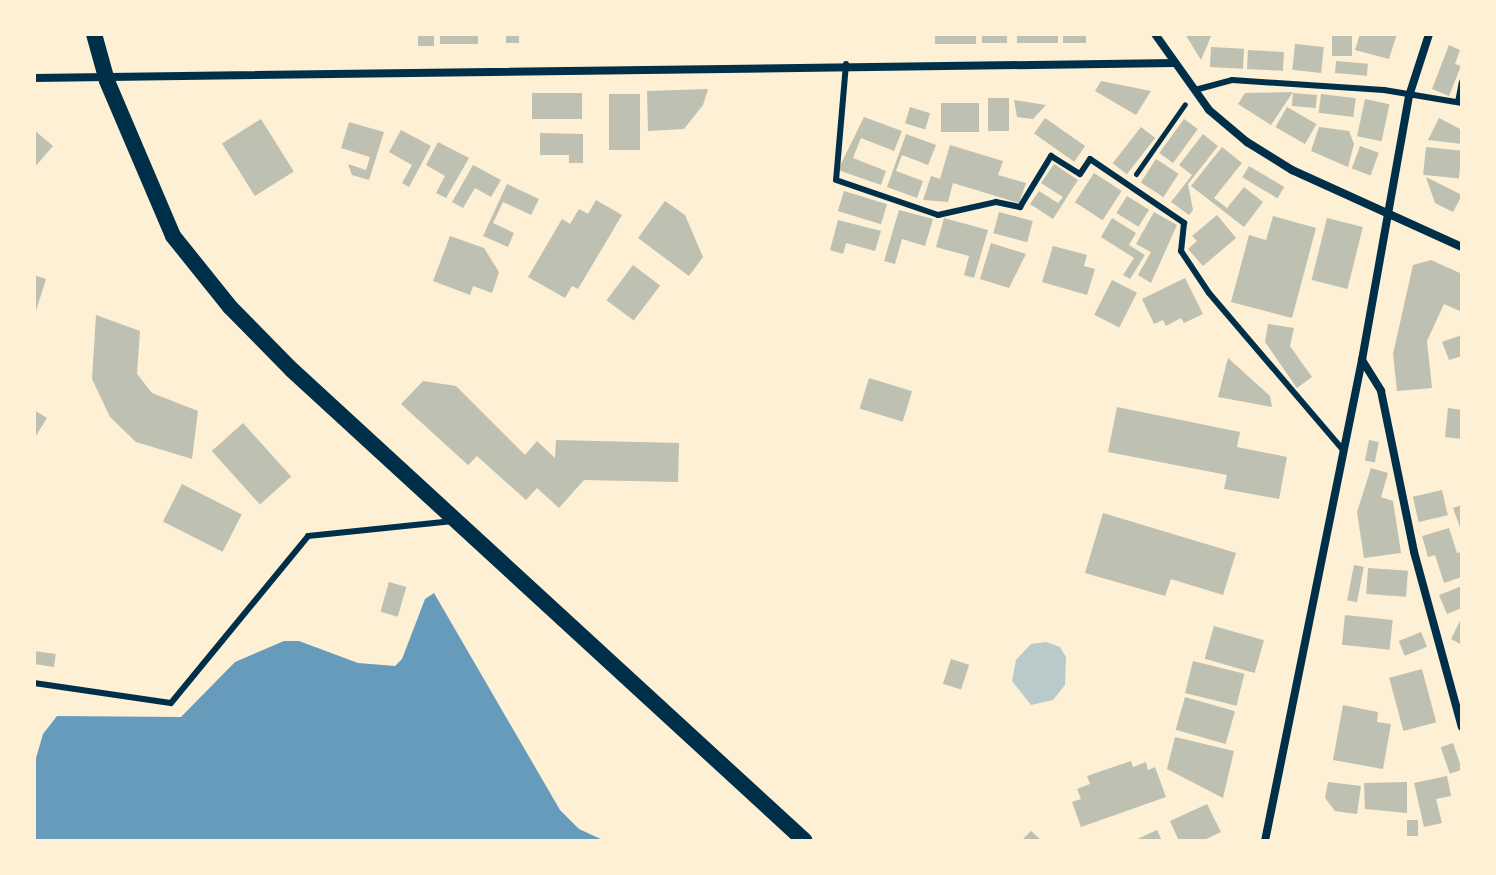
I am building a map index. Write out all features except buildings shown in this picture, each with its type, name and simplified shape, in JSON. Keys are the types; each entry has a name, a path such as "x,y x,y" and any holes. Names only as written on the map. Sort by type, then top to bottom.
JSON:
{"main road":[{"path":"94,34 107,81 173,236 230,307 292,370 805,841"}],"street":[{"path":"1155,34 1209,110 1247,142 1292,170 1462,247"},
{"path":"1265,841 1362,360 1409,96 1429,34"},
{"path":"34,78 107,81 846,64 1174,63"},
{"path":"1362,360 1381,391 1414,552 1460,709 1462,727"}],"lane":[{"path":"846,64 836,180 938,215 996,202 1020,207 1051,156 1080,174 1090,159 1184,223 1181,251 1209,293 1343,450"},
{"path":"1195,90 1232,80 1460,102 1462,82"},
{"path":"34,683 171,703 308,536 455,520"}],"path":[{"path":"1128,185 1195,90"}],"shaded area":[{"path":"1046,642 1060,647 1066,657 1065,685 1053,700 1031,705 1012,681 1016,660 1031,644"}],"water":[{"path":"434,593 560,810 579,829 605,841 34,841 34,765 43,734 57,716 181,717 235,662 284,641 299,641 358,663 395,666 402,659 425,599"}]}
